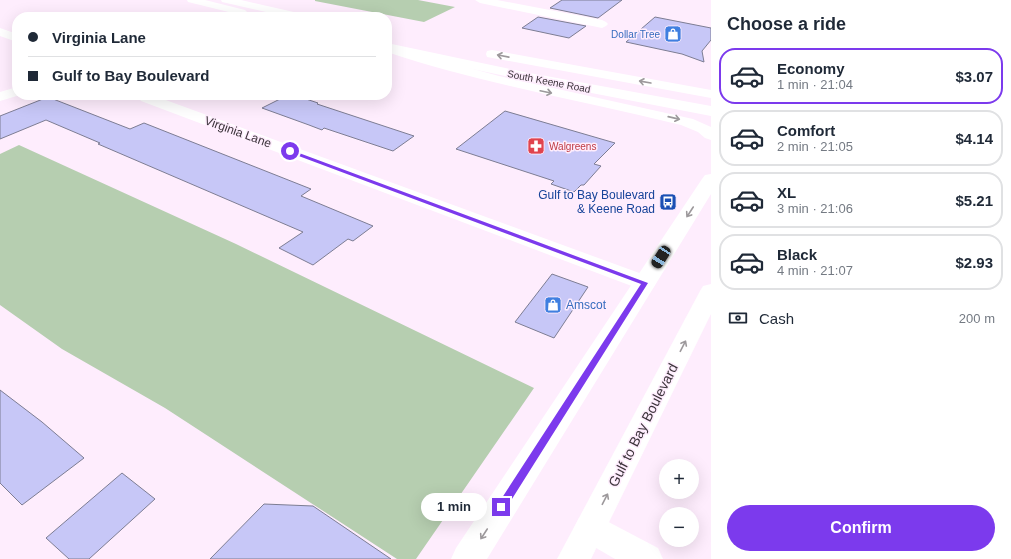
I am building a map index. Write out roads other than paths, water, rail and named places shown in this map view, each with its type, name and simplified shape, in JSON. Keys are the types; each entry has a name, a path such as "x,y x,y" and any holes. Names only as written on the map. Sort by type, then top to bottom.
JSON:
{"main road":[{"path":"192,0 241,12"},
{"path":"226,0 280,12"},
{"path":"480,0 602,24"},
{"path":"0,32 12,36"},
{"name":"South Keene Road","path":"392,49 524,76 711,111"},
{"path":"392,50 413,57 540,90 687,122 704,129 711,135"},
{"name":"South Keene Road","path":"477,51 711,94"},
{"path":"0,97 12,93"},
{"name":"Virginia Lane","path":"151,100 645,283"},
{"path":"468,559 711,179"},
{"name":"Gulf to Bay Boulevard","path":"574,559 711,291"},
{"path":"590,528 646,559"}],"place":[{"name":"Dollar Tree","path":"673,34"},
{"name":"Walgreens","path":"536,146"},
{"name":"Gulf to Bay Boulevard & Keene Road","path":"668,202"},
{"name":"Amscot","path":"553,305"}]}
